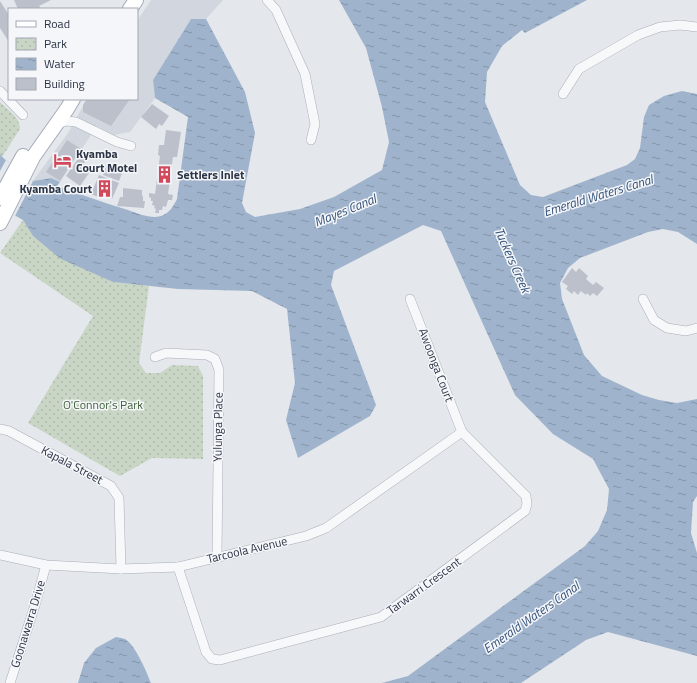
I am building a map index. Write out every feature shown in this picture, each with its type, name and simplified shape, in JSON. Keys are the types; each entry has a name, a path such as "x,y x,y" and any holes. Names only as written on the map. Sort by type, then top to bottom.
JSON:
{"main road":[{"path":"2,210 21,169 46,125 71,100"},
{"path":"21,169 68,109 72,100"}],"street":[{"path":"268,0 276,10 305,74 315,124 310,140"},
{"path":"563,94 579,69 638,35 660,27 680,25 697,27"},
{"path":"0,91 8,99"},
{"path":"9,100 23,115"},
{"path":"72,100 73,111 79,123"},
{"path":"56,124 67,122 79,123 117,142 131,146"},
{"name":"Awoonga Court","path":"410,299 462,432"},
{"path":"643,299 654,320 667,328 686,331 697,328"},
{"name":"Yulunga Place","path":"155,358 166,353 207,355 215,359 218,370 216,557"},
{"name":"Kapala Street","path":"0,429 9,431 111,486 119,498 121,569"},
{"name":"Tarcoola Avenue","path":"0,556 46,564 121,569 178,567 306,536 326,528 462,432"},
{"name":"Tarwarri Crescent","path":"178,567 206,652 212,658 220,660 381,617 525,512 527,504 526,496 462,432"},
{"name":"Goonawarra Drive","path":"10,683 46,564"}],"shaded area":[{"path":"151,0 223,0 206,19 191,19 153,80 155,98 130,132 114,135 97,126 60,182 51,178 33,181 68,133 86,100 138,100 138,20"}],"green space":[{"path":"0,102 16,117 20,129 2,157 0,153"},
{"name":"O'Connor's Park","path":"23,220 33,236 113,282 149,286 139,363 146,373 160,373 172,365 198,366 203,376 203,459 152,458 120,476 28,423 93,316 0,253"}],"water":[{"path":"339,0 587,0 525,33 522,30 502,46 487,72 485,102 520,185 531,195 543,197 627,165 635,159 640,148 644,117 649,105 664,96 682,91 697,94 697,244 678,232 663,229 648,232 580,258 568,268 560,283 562,299 584,355 602,376 642,395 659,400 677,403 697,399 697,496 693,502 691,533 697,553 697,656 608,632 586,640 521,683 382,683 408,676 585,546 598,531 607,510 609,489 593,459 553,434 515,395 441,231 423,225 334,271 331,285 376,405 370,416 298,458 286,420 295,383 287,309 252,291 178,289 113,282 61,259 33,236 23,220 0,207 0,153 2,157 33,181 51,178 60,182 57,186 145,216 159,217 166,214 177,199 188,117 155,98 153,80 191,19 206,19 245,92 255,133 242,203 246,212 255,217 300,209 334,197 382,170 389,142 382,107 366,48"},
{"path":"116,637 125,639 133,647 151,683 78,683 84,663 96,648"}],"pier":[{"path":"6,160 33,181 15,216 0,207 0,171"}],"building":[{"path":"14,0 51,0 39,6 40,8 18,8"},
{"path":"0,1 8,13 8,40 0,28"},
{"path":"86,100 129,100 111,126 83,112 83,105"},
{"path":"152,104 169,116 162,126 159,124 156,129 141,117"},
{"name":"Settlers Inlet","path":"166,130 181,132 177,157 173,157 168,194 173,195 172,200 168,200 166,207 163,206 162,210 159,210 159,213 155,213 156,209 154,208 155,206 152,205 153,201 151,201 151,198 149,197 149,193 155,194 160,156 158,155 159,145 164,145"},
{"name":"Kyamba Court Motel","path":"67,140 81,149 60,181 46,172"},
{"path":"84,150 90,154 81,168 89,173 80,186 66,176"},
{"path":"106,166 122,173 119,181 103,175"},
{"name":"Kyamba Court","path":"99,175 119,183 112,199 103,195 101,198 91,194"},
{"path":"123,188 142,190 143,201 145,201 144,208 117,206 120,197 123,197"},
{"path":"572,268 576,272 579,268 588,276 586,279 593,285 596,282 604,288 597,296 593,293 590,296 587,293 586,295 581,291 578,295 574,291 572,294 566,289 568,286 562,282"}],"place":[{"name":"Kyamba Court Motel","path":"63,161"},
{"name":"Settlers Inlet","path":"164,175"},
{"name":"Kyamba Court","path":"105,189"}],"water label":[{"name":"Emerald Waters Canal","path":"598,195"},
{"name":"Mayes Canal","path":"345,210"},
{"name":"Tuckers Creek","path":"513,260"},
{"name":"Emerald Waters Canal","path":"531,617"}]}
